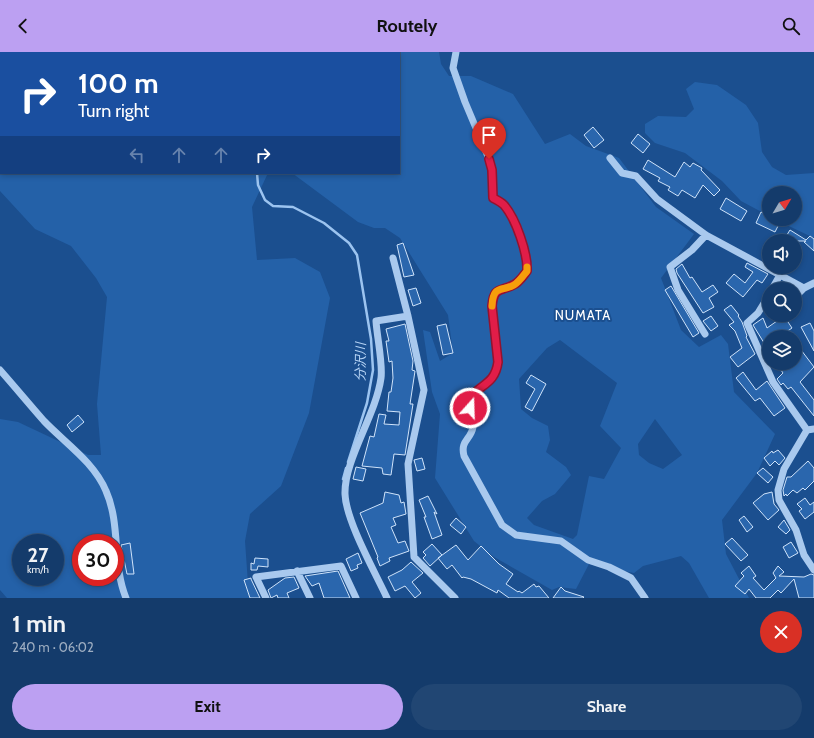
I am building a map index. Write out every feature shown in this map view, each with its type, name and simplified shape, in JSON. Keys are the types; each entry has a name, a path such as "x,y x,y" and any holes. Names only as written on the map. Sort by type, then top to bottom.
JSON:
{"street":[{"path":"456,52 453,68 472,122 489,159 492,170 493,198 503,204 511,216 528,263 527,271 520,280 513,285 502,288 493,298 492,306 498,362 497,370 494,377 476,391 470,399 473,426 471,432 464,441 462,449 464,456 502,525 508,532 516,535 561,541 588,560 609,567 631,578 645,598"},
{"path":"610,158 622,173 636,176 657,199 706,235 804,288 814,283"},
{"path":"705,334 678,290 670,267 692,250 706,235"},
{"path":"393,258 408,316 424,390 408,464 414,556 455,598"},
{"path":"776,282 780,275"},
{"path":"762,308 747,323 773,382 811,430 784,469 778,490 779,500 796,530 804,554 814,570"},
{"path":"387,598 352,520 345,494 348,474 372,410 381,378 376,321 408,316"},
{"path":"0,370 44,420 96,471 106,490 114,513 115,540 122,586 126,598"},
{"path":"266,598 256,577 341,566 356,598"},
{"path":"297,571 310,598"}],"shaded area":[{"path":"400,52 439,52 441,64 449,76 471,76 513,94 545,144 570,134 586,146 619,158 656,207 694,234 661,278 681,330 699,347 721,335 728,344 734,392 775,434 757,473 722,520 726,554 749,598 709,598 689,563 681,556 643,566 634,573 589,564 576,589 559,587 552,590 494,557 474,541 435,478 440,414 432,392 423,330 430,332 440,361 453,353 448,315 400,238 385,228 374,228 358,222 293,174 400,174","holes":["560,340 617,383 600,426 621,448 604,479 589,476 577,535 573,539 534,525 527,518 542,501 555,494 571,475 566,467 546,452 550,440 548,426 532,418 521,409 519,379 547,348","655,419 682,455 663,469 649,463 639,455 638,444"]},
{"path":"695,82 717,85 746,105 758,123 762,152 772,167 786,175 814,173 814,238 789,226 802,226 802,186 762,186 762,212 741,201 722,181 685,153 655,143 645,133 645,124 658,116 686,117 694,109 686,89"},
{"path":"0,174 268,174 252,207 257,260 295,258 320,272 330,298 309,413 281,486 250,514 245,541 249,598 7,598 0,590 0,419 18,422 88,455 101,455 97,404 107,297 96,278 71,246 35,229 0,191"}],"building":[{"path":"593,127 604,140 594,148 584,135"},
{"path":"638,134 650,144 643,153 631,143"},
{"path":"648,160 675,177 684,162 690,167 693,163 702,168 701,170 720,190 714,196 703,185 695,198 682,190 678,196 668,190 670,187 658,181 660,178 643,169"},
{"path":"726,198 747,211 741,221 720,209"},
{"path":"761,212 762,212 762,226 756,223"},
{"path":"762,226 778,226 775,232"},
{"path":"790,230 796,234 787,234"},
{"path":"810,236 814,239 814,251 804,242 806,241 802,241 802,238 806,240"},
{"path":"403,243 414,275 404,277 397,245"},
{"path":"747,263 762,271 762,274 768,274 762,283 757,280 743,297 726,283 734,274 745,283 753,272 745,267"},
{"path":"682,264 690,278 692,277 702,292 713,285 718,292 709,298 714,307 703,313 677,273 676,269"},
{"path":"671,286 699,333 693,337 665,290"},
{"path":"416,288 421,303 413,306 408,290"},
{"path":"731,305 739,315 738,316 747,336 746,337 755,354 738,367 730,357 742,348 735,331 729,325 734,322 724,310"},
{"path":"711,316 718,326 711,331 703,321"},
{"path":"762,319 762,322 765,322 767,328 776,322 788,322 792,328 789,330 762,330 762,340 753,325"},
{"path":"810,323 814,331 814,351 801,327"},
{"path":"405,324 413,361 412,370 415,371 410,404 413,404 405,455 394,454 391,475 383,474 382,468 362,466 370,436 374,437 379,414 386,415 384,424 399,425 400,412 387,411 389,392 391,392 393,378 392,361 389,362 386,341 389,341 386,329"},
{"path":"446,324 453,353 443,355 437,326"},
{"path":"802,351 814,367 800,382 814,400 814,416 791,387 788,389 783,383 781,385 777,379 783,373 781,370 802,370"},
{"path":"743,372 756,390 767,381 785,408 774,416 760,398 755,401 736,378"},
{"path":"531,375 546,384 532,411 525,407 535,389 526,383"},
{"path":"78,415 84,422 72,432 67,425"},
{"path":"778,450 785,458 779,465 775,461 770,466 764,458 772,451 773,453"},
{"path":"422,458 425,469 417,471 414,460"},
{"path":"808,461 814,468 814,481 805,490 803,488 797,493 793,490 787,496 786,494 784,496 783,490 787,477 791,477"},
{"path":"356,467 366,469 363,481 353,479"},
{"path":"763,468 773,477 768,483 757,473"},
{"path":"385,492 399,495 401,503 404,502 406,514 393,518 396,525 391,527 398,543 405,541 409,551 389,558 390,561 380,566 378,557 360,513 383,503"},
{"path":"772,492 774,504 779,510 768,520 753,503 764,494"},
{"path":"428,496 437,514 434,512 442,535 432,539 424,517 426,517 419,500"},
{"path":"805,498 810,505 814,502 814,512 805,519 799,511 802,509 797,504"},
{"path":"744,516 753,527 747,532 739,520"},
{"path":"456,518 466,527 461,534 450,525"},
{"path":"784,520 790,530 786,534 778,527"},
{"path":"732,538 748,555 741,561 725,544"},
{"path":"791,542 798,553 789,558 783,547"},
{"path":"130,543 134,574 127,574 124,560 124,544"},
{"path":"432,544 442,555 430,566 423,558 426,555 423,552"},
{"path":"456,545 468,560 481,546 499,564 513,574 506,584 522,593 534,584 536,587 539,586 549,598 509,598 498,590 497,593 471,579 462,578 452,565 447,569 438,558"},
{"path":"358,553 362,563 357,565 358,568 351,571 346,559"},
{"path":"255,558 268,559 268,567 258,566 257,570 251,570 251,563 254,564"},
{"path":"411,562 423,573 412,582 421,593 415,598 405,586 395,591 388,577 402,570"},
{"path":"749,566 756,576 753,578 764,590 776,578 773,573 778,566 784,572 779,576 804,577 811,574 814,575 814,598 799,598 794,579 781,593 778,590 770,598 756,598 749,589 745,594 735,586 744,576 741,573"},
{"path":"338,571 350,598 324,598 319,583 312,586 305,576"},
{"path":"294,577 299,588 287,593 289,598 278,598 277,595 271,598 268,590 285,578"},
{"path":"251,578 260,598 250,598 244,580"},
{"path":"561,587 565,591 584,597 553,598"}],"waterway":[{"name":"分沢川","path":"257,174 258,185 265,200 273,206 293,207 324,223 349,243 357,255 371,339 373,370 367,403 348,462"},
{"name":"分沢川","path":"343,479 346,468"}],"slow traffic":[{"path":"492,306 493,298 497,291 513,285 520,280 527,271 527,267"}],"district":[{"name":"NUMATA","path":"583,315"}],"route":[{"path":"470,408 470,399 476,391 494,377 497,370 498,362 496,327 492,306 493,298 497,291 513,285 520,280 527,271 528,263 511,216 503,204 493,198 492,170 489,159"}]}
